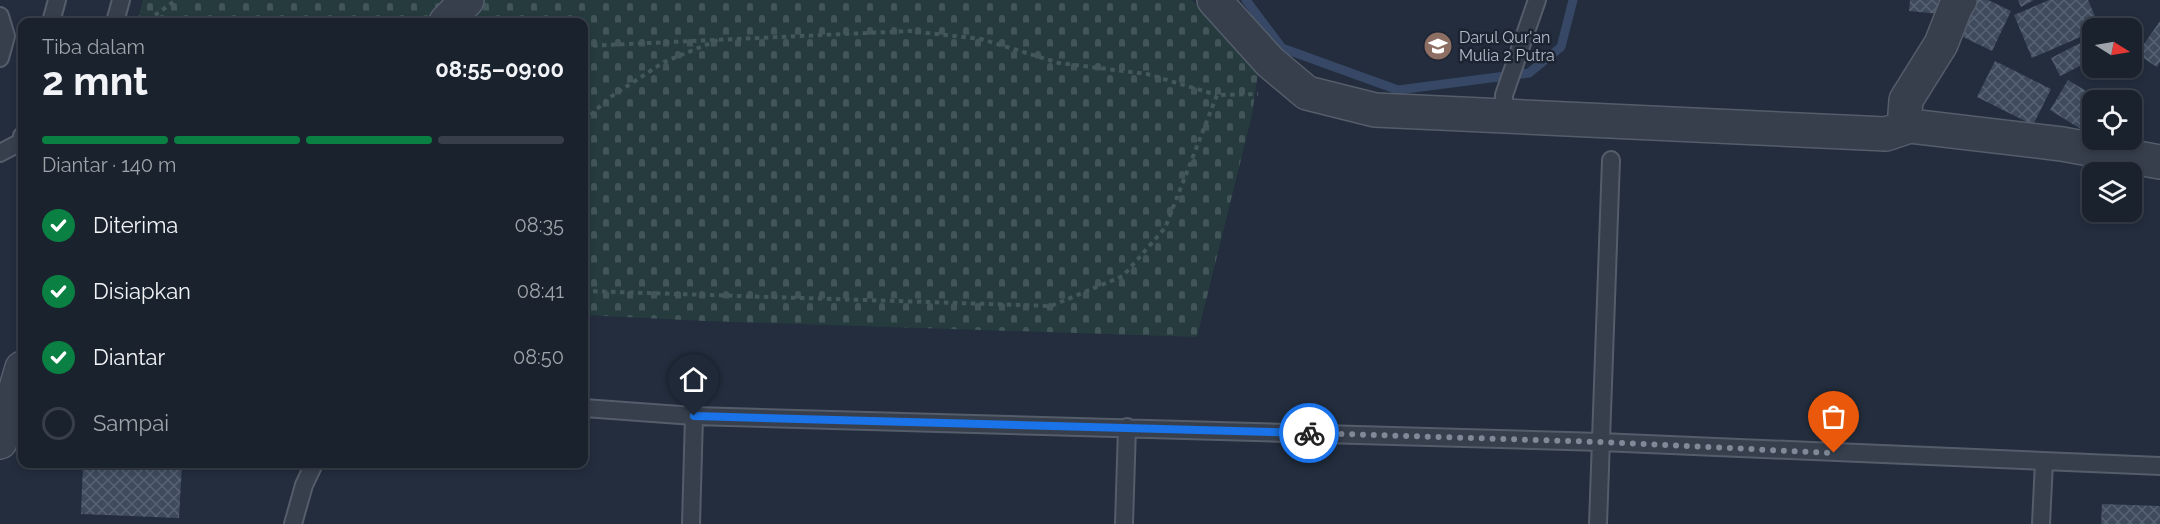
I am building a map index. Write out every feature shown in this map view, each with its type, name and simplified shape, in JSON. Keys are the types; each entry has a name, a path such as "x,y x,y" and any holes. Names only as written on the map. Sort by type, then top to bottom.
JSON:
{"street":[{"path":"450,18 467,0"},
{"path":"1214,0 1270,62 1307,93 1375,110 1504,105 1886,134 1910,126 2062,144 2160,162"},
{"path":"1910,126 1905,114 1906,100 1941,44 1960,0"},
{"path":"0,442 18,381"}],"lane":[{"path":"52,18 57,0"},
{"path":"116,18 121,0"},
{"path":"1504,105 1513,69 1537,0"},
{"path":"0,16 14,34 0,58"},
{"path":"0,153 18,144"},
{"path":"1598,524 1611,160"},
{"path":"588,408 694,416 1600,442 2160,466"},
{"path":"691,524 694,416"},
{"path":"1124,524 1127,427"},
{"path":"2042,524 2044,462"},
{"path":"293,524 304,485 312,468"}],"path":[{"path":"151,18 176,0"},
{"path":"588,46 910,31 981,39 1059,63 1147,74 1217,95 1307,93"},
{"path":"588,117 609,98 664,62 721,39"},
{"path":"588,291 1051,306 1123,276 1165,228 1217,95"}],"green space":[{"path":"143,0 448,0 432,18 138,18"},
{"path":"482,0 1192,0 1258,73 1252,115 1197,337 588,315 588,18 465,18"}],"building":[{"path":"1910,0 1941,0 1940,14 1909,11"},
{"path":"1966,0 1988,0 2011,11 1992,51 1951,31"},
{"path":"2018,0 2034,0 2021,7"},
{"path":"2049,0 2088,0 2096,18 2082,18 2082,36 2032,58 2014,15"},
{"path":"2160,21 2160,62 2157,67 2142,57 2142,47"},
{"path":"2082,42 2082,65 2060,76 2051,58"},
{"path":"1995,61 2051,89 2033,125 1977,97"},
{"path":"2068,80 2084,90 2082,90 2082,130 2050,110"},
{"path":"83,468 182,468 179,518 81,514"},
{"path":"2102,504 2160,506 2160,524 2101,524"}],"waterway":[{"path":"1246,0 1282,48 1398,90 1529,73 1561,47 1573,0"}],"way so far":[{"path":"1309,433 1600,442 1834,453"}],"place":[{"name":"Darul Qur'an Mulia 2 Putra","path":"1438,46"}],"route":[{"path":"694,416 1309,433"}]}
